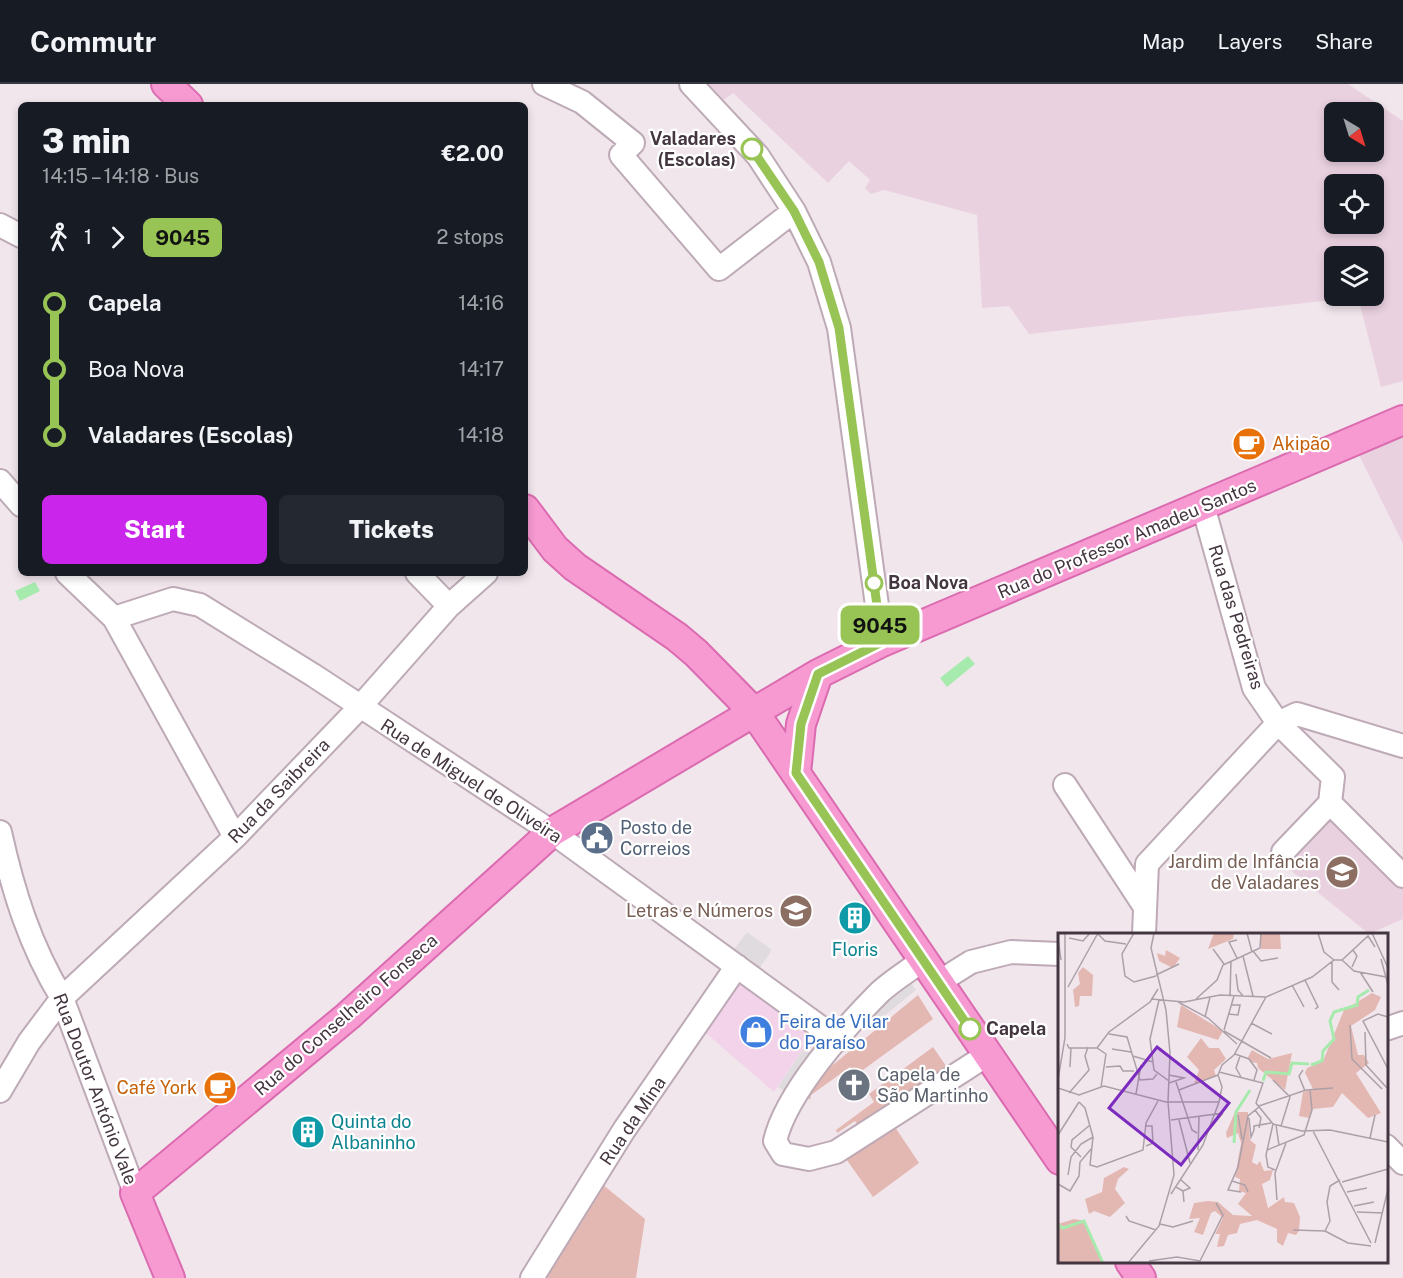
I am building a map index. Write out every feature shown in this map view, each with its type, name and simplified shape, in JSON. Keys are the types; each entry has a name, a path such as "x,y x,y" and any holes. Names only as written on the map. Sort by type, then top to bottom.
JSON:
{"main road":[{"path":"166,84 186,102"},
{"name":"Rua do Professor Amadeu Santos","path":"754,712 818,674 882,642 1403,420"},
{"path":"529,525 574,567 696,653 754,712 1058,1159"},
{"path":"796,773 801,724 818,674"},
{"name":"Rua do Conselheiro Fonseca","path":"135,1193 348,1016 552,832 754,712"},
{"name":"Rua Doutor António Vale","path":"135,1193 170,1278"},
{"path":"1131,1263 1141,1278"}],"street":[{"path":"544,84 582,102 633,143 621,155 719,269 794,211"},
{"path":"691,84 758,156 794,211 819,262 839,328 882,642"},
{"path":"0,225 18,234"},
{"path":"0,481 18,502"},
{"name":"Rua das Pedreiras","path":"1203,506 1254,688 1276,725 1333,777 1330,803"},
{"path":"70,576 114,618 236,837"},
{"path":"420,576 449,606"},
{"name":"Rua da Saibreira","path":"0,1090 29,1041 62,998 236,837 359,708 449,606 483,576"},
{"name":"Rua de Miguel de Oliveira","path":"114,618 173,600 200,605 313,675 359,708 552,832 838,1040"},
{"path":"1144,933 1143,904 1147,864 1276,725 1297,714 1403,746"},
{"path":"1065,785 1143,904"},
{"path":"1283,852 1330,803 1403,876"},
{"name":"Rua Doutor António Vale","path":"0,832 26,929 44,969 62,998 135,1193"},
{"path":"987,1055 836,1152 809,1159 783,1154 775,1141 780,1120 798,1091 838,1040 881,992 932,971 1011,952 1058,954"},
{"name":"Rua da Mina","path":"532,1278 624,1130 737,966"},
{"path":"1388,1028 1403,1023"},
{"path":"1388,1148 1403,1163"}],"shaded area":[{"path":"709,84 1348,84 1375,102 1324,102 1324,162 1384,162 1384,108 1403,121 1403,381 1381,387 1360,306 1384,306 1384,246 1324,246 1324,301 1029,334 1009,306 982,308 977,215 884,190 871,194 865,188 870,180 849,161 828,183 733,93 724,100"},
{"path":"1403,431 1403,544 1357,451"},
{"path":"35,582 40,591 20,601 15,591"},
{"path":"968,656 975,664 947,687 940,678"},
{"name":"Jardim de Infância de Valadares","path":"1331,808 1403,882 1403,919 1368,933 1279,861"},
{"path":"747,932 772,950 757,972 731,953"},
{"name":"Feira de Vilar do Paraíso","path":"734,980 747,980 743,987 812,1035 774,1092 701,1029"},
{"path":"909,981 916,990 869,1028 864,1019"},
{"path":"918,995 933,1019 856,1075 850,1067 811,1095 810,1100 806,1095 817,1078"},
{"path":"933,1047 951,1073 862,1131 855,1121 837,1133 836,1130 874,1102 869,1094"},
{"path":"803,1049 814,1056 789,1094 778,1087"},
{"path":"893,1124 919,1163 873,1197 844,1156"},
{"path":"597,1180 645,1219 636,1278 539,1278"}],"bus line":[{"name":"9045","path":"752,149 794,211 819,262 839,328 882,642 818,674 801,724 796,773 970,1029"}],"place":[{"name":"Valadares (Escolas)","path":"752,149"},
{"name":"Akipão","path":"1249,444"},
{"name":"Boa Nova","path":"874,583"},
{"name":"Posto de Correios","path":"597,838"},
{"name":"Jardim de Infância de Valadares","path":"1342,872"},
{"name":"Letras e Números","path":"796,911"},
{"name":"Floris","path":"855,918"},
{"name":"Capela","path":"970,1029"},
{"name":"Feira de Vilar do Paraíso","path":"756,1032"},
{"name":"Capela de São Martinho","path":"854,1085"},
{"name":"Café York","path":"220,1088"},
{"name":"Quinta do Albaninho","path":"308,1132"}]}
